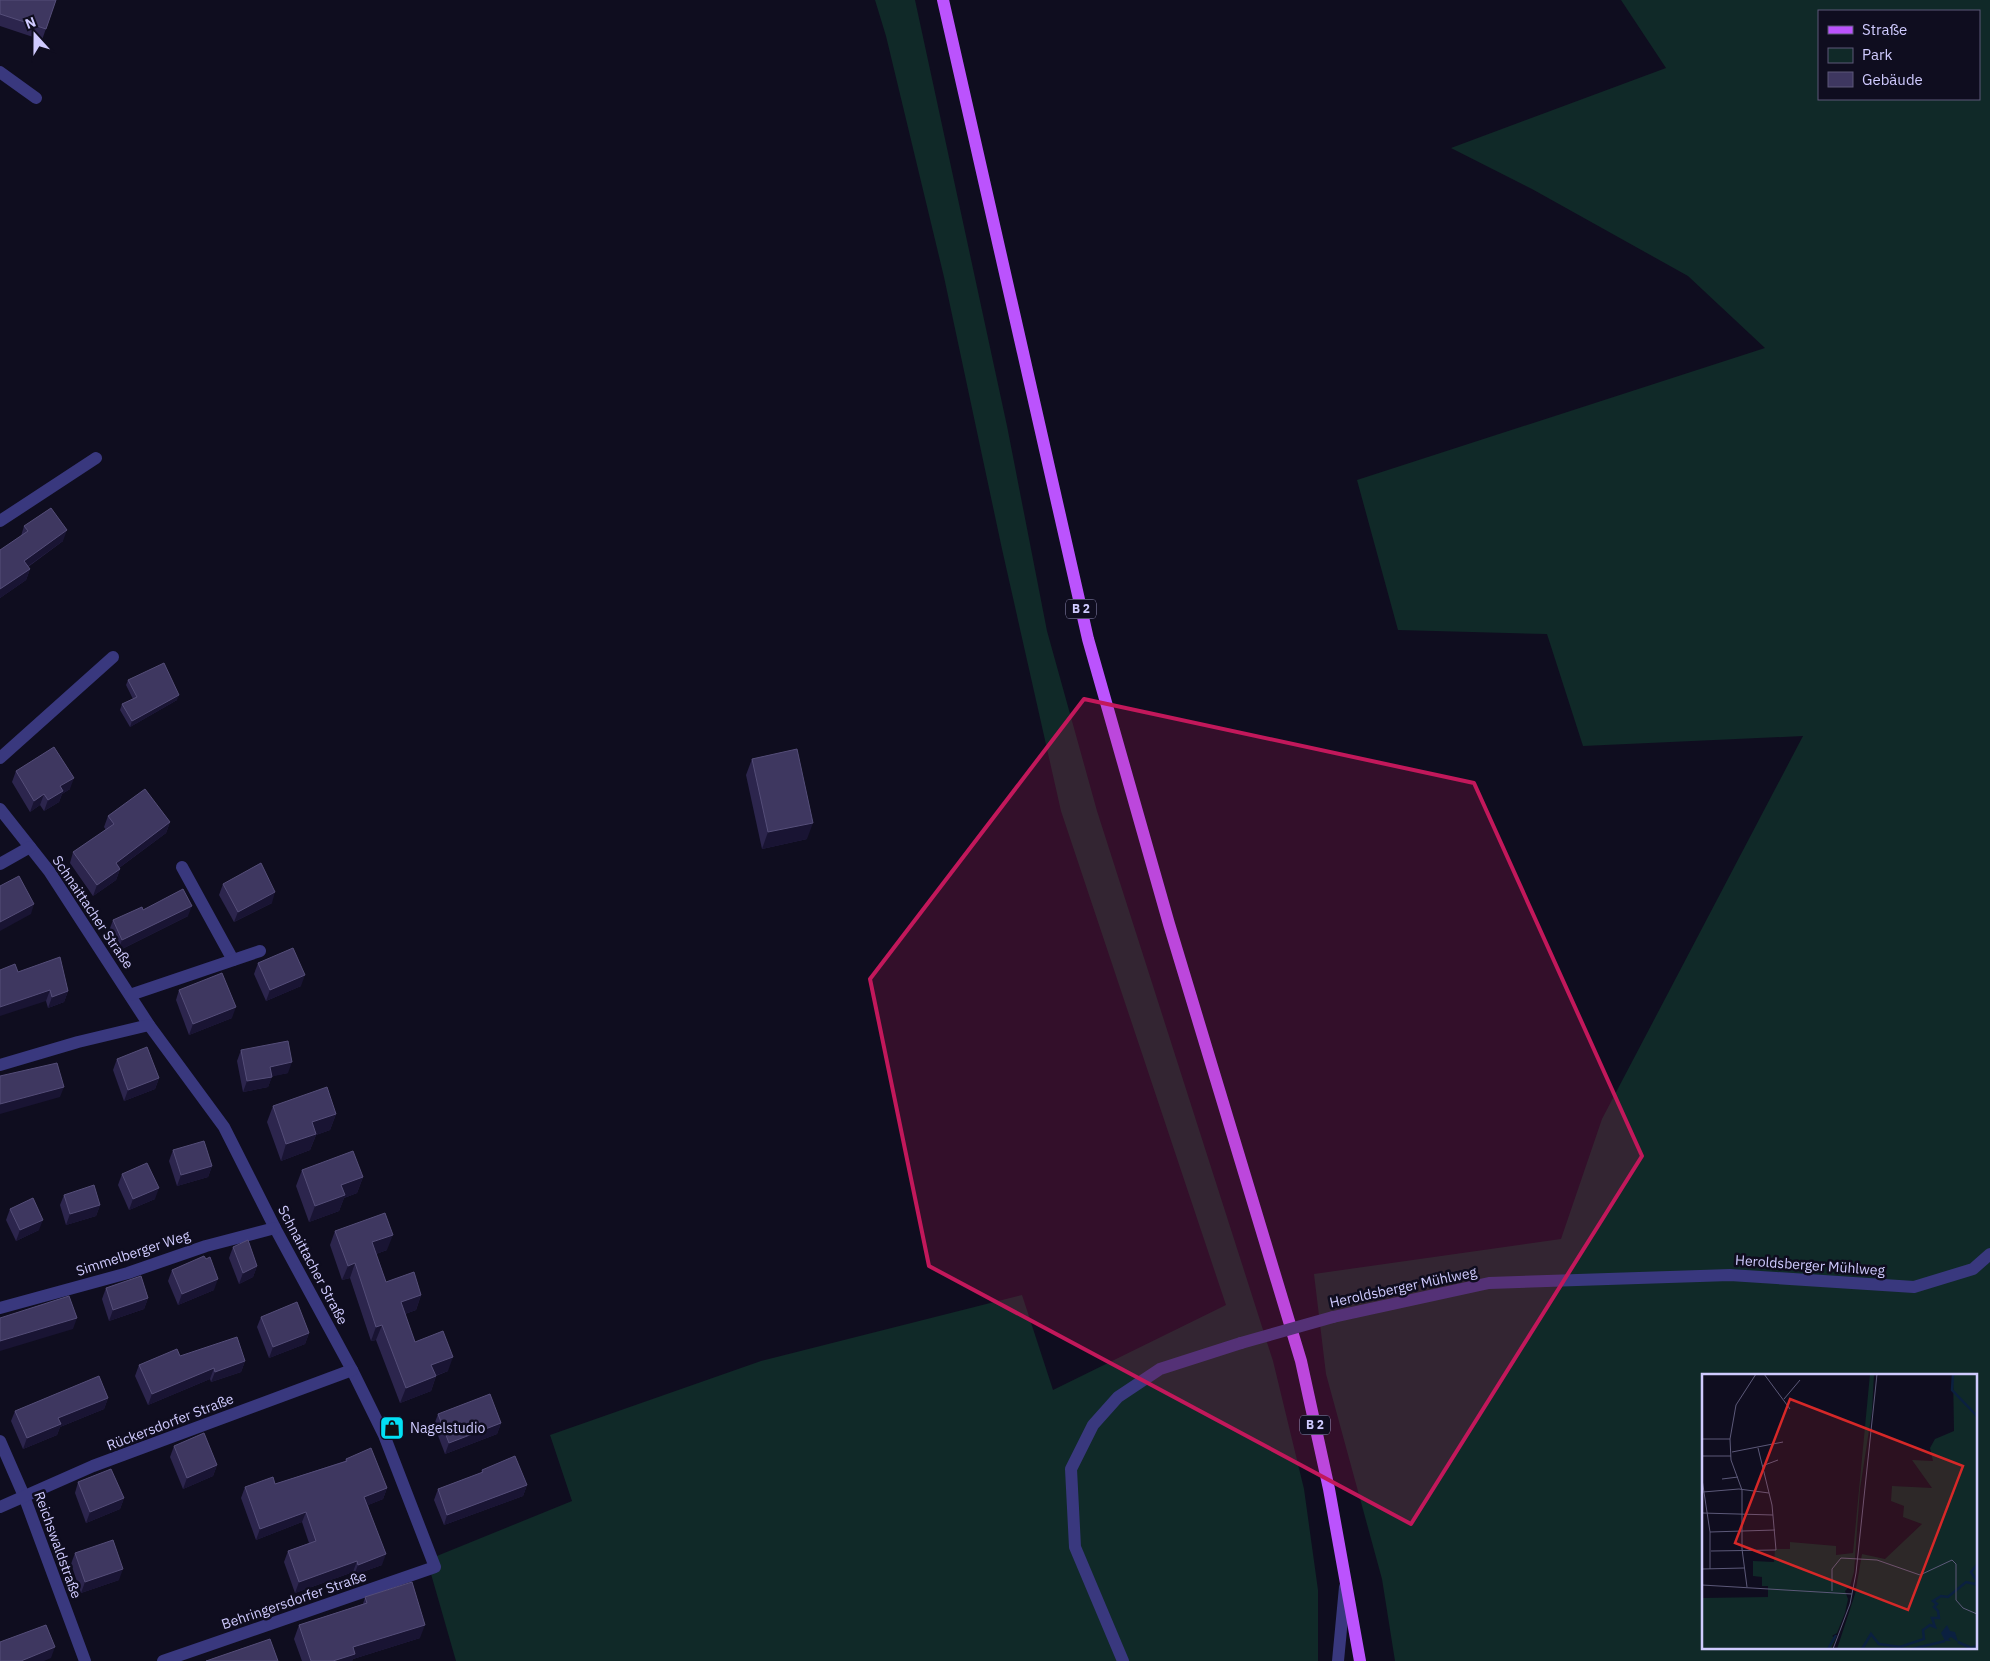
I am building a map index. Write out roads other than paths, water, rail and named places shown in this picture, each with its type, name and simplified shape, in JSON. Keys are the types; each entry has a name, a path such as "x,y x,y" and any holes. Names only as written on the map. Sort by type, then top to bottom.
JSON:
{"main road":[{"name":"B 2","path":"943,0 1088,639 1172,934 1301,1361 1329,1489 1360,1661"}],"street":[{"path":"0,72 36,98"},
{"path":"0,521 96,458"},
{"path":"0,758 113,657"},
{"name":"Schnaittacher Straße","path":"0,809 49,872 149,1025 224,1127 275,1228 352,1370 384,1435 435,1567"},
{"path":"0,864 30,847"},
{"path":"182,867 233,960"},
{"path":"130,995 260,951"},
{"path":"0,1065 78,1042 149,1025"},
{"name":"Simmelberger Weg","path":"0,1308 128,1273 206,1246 275,1228"},
{"name":"Heroldsberger Mühlweg","path":"1123,1661 1075,1547 1071,1468 1093,1425 1118,1397 1160,1368 1333,1317 1489,1283 1730,1275 1914,1287 1973,1269 1990,1254"},
{"name":"Rückersdorfer Straße","path":"0,1507 93,1466 352,1370"},
{"name":"Reichswaldstraße","path":"0,1441 24,1496 85,1661"},
{"name":"Behringersdorfer Straße","path":"163,1661 435,1567"},
{"path":"1338,1661 1346,1577"}],"place":[{"name":"Nagelstudio","path":"392,1428"}]}
